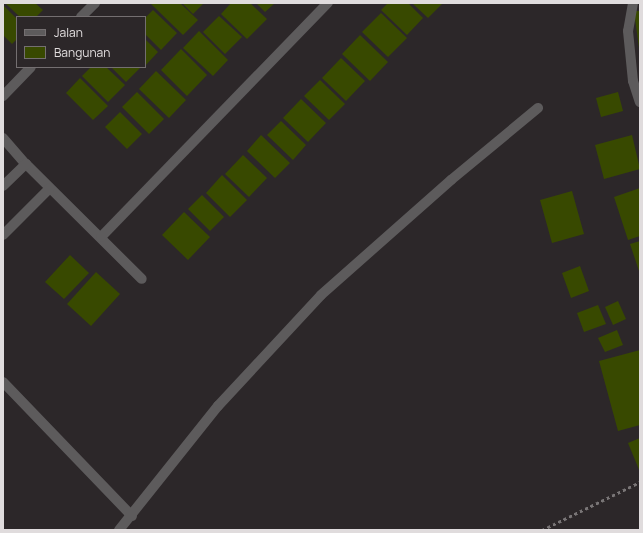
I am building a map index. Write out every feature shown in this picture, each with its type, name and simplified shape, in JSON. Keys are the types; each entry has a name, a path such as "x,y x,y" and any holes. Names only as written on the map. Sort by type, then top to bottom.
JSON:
{"street":[{"path":"82,16 95,3"},
{"path":"101,237 328,3"},
{"path":"632,3 628,31 633,81 640,102"},
{"path":"3,96 31,68"},
{"path":"120,530 218,406 320,295 451,180 538,108"},
{"path":"3,138 26,164 142,279"},
{"path":"3,186 26,164"},
{"path":"3,235 50,188"},
{"path":"3,382 132,516"}],"path":[{"path":"542,530 640,482"}],"building":[{"path":"5,3 35,3 43,10 37,16 19,16"},
{"path":"180,3 198,20 183,35 151,4"},
{"path":"182,3 204,3 193,14"},
{"path":"231,3 250,3 267,19 247,39 221,14"},
{"path":"256,3 275,3 265,12"},
{"path":"388,3 408,3 423,18 407,35 381,10"},
{"path":"412,3 443,3 428,18"},
{"path":"3,5 16,18 16,40 12,44 3,35"},
{"path":"153,10 177,33 161,50 146,35 146,17"},
{"path":"634,11 640,11 640,48 639,48"},
{"path":"381,13 407,38 388,57 362,32"},
{"path":"219,16 242,37 225,54 203,32"},
{"path":"199,31 228,60 213,76 183,48"},
{"path":"360,35 388,62 370,81 342,54"},
{"path":"146,40 158,52 146,65"},
{"path":"181,49 207,75 187,96 161,70"},
{"path":"341,58 365,81 346,101 322,78"},
{"path":"90,68 107,68 125,85 108,102 82,76"},
{"path":"112,68 140,68 126,82"},
{"path":"156,71 186,100 169,118 139,89"},
{"path":"80,78 108,106 93,120 66,93"},
{"path":"320,80 345,104 329,120 304,96"},
{"path":"137,92 164,119 149,134 122,107"},
{"path":"618,92 623,111 601,117 596,98"},
{"path":"301,99 326,123 308,142 283,118"},
{"path":"120,112 142,134 127,149 105,127"},
{"path":"281,121 306,145 293,160 267,135"},
{"path":"261,135 290,163 275,178 247,151"},
{"path":"632,135 640,169 604,179 595,145"},
{"path":"243,155 267,178 249,197 225,174"},
{"path":"222,175 247,200 230,217 206,193"},
{"path":"640,188 640,236 628,240 614,197"},
{"path":"572,191 584,234 552,243 540,200"},
{"path":"202,195 224,217 210,231 188,209"},
{"path":"184,212 210,237 188,260 162,235"},
{"path":"640,241 640,274 630,244"},
{"path":"70,255 89,273 64,299 45,282"},
{"path":"580,266 589,291 571,298 562,273"},
{"path":"96,272 120,294 91,326 67,304"},
{"path":"618,301 626,319 613,325 605,307"},
{"path":"598,305 606,324 584,332 577,313"},
{"path":"617,330 623,345 605,352 598,338"},
{"path":"640,350 640,425 618,431 599,361"},
{"path":"640,438 640,472 628,443"}]}
